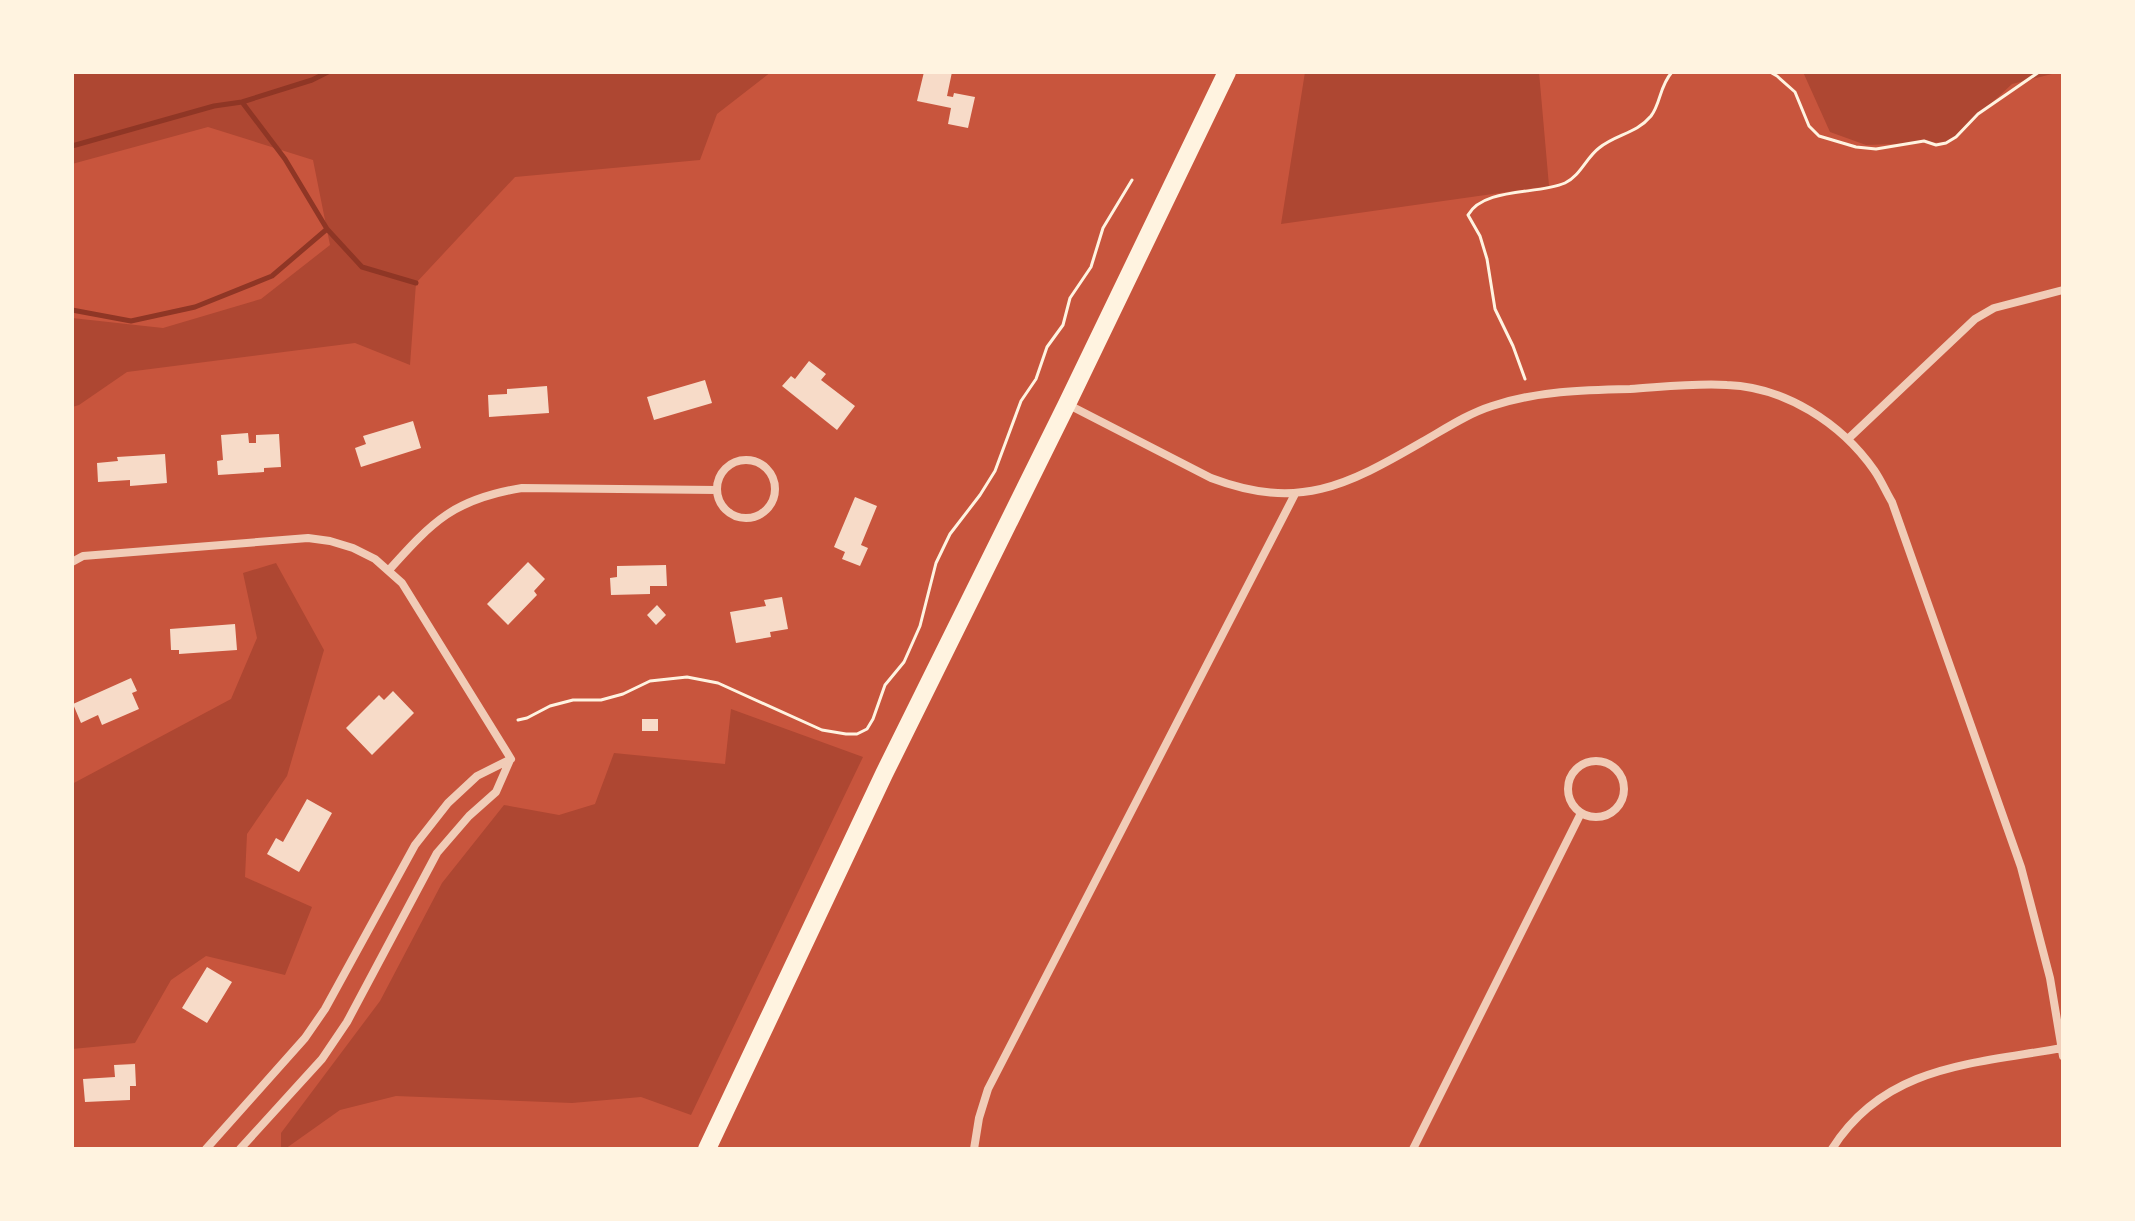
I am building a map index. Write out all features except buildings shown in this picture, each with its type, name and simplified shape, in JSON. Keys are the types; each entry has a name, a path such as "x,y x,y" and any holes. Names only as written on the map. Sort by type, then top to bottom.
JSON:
{"main road":[{"path":"707,1149 884,774 1227,72"}],"street":[{"path":"1848,439 1975,319 1994,308 2063,290"},
{"path":"1067,404 1211,478 1236,488 1264,493 1295,494 1346,482 1489,406 1553,392 1727,385 1743,387 1770,393 1799,405 1825,420 1848,439 1875,472 1892,502 2021,867 2050,978 2062,1052 1936,1071 1909,1081 1883,1095 1859,1114 1832,1149"},
{"path":"744,459 756,461 767,469 775,482 770,507 754,517 737,517 728,512 719,500 717,490 717,481 722,472 729,464 744,459"},
{"path":"389,570 424,531 446,514 494,492 522,488 717,490"},
{"path":"974,1149 988,1089 1295,494"},
{"path":"72,562 83,556 308,538 353,548 375,559 402,583 511,759"},
{"path":"206,1149 305,1038 325,1009 415,845 448,803 477,776 511,759"},
{"path":"240,1149 322,1059 347,1022 437,853 469,816 496,792 511,759"},
{"path":"1596,761 1609,764 1616,769 1624,784 1621,801 1607,815 1597,817 1581,813 1570,799 1568,786 1571,777 1586,763 1596,761"},
{"path":"1413,1149 1581,813"}],"path":[{"path":"1525,379 1495,309 1487,259 1480,236 1468,215 1487,199 1522,191 1545,190 1571,179 1598,149 1638,129 1645,122 1654,111 1661,88 1672,72"},
{"path":"1770,72 1795,92 1809,126 1819,136 1856,147 1876,149 1924,141 1936,145 1946,143 1978,114 2039,72"},
{"path":"518,720 573,700 601,700 650,681 687,677 718,683 822,730 857,734 867,729 885,685 904,662 920,626 936,563 950,534 995,471 1021,401 1036,379 1047,347 1063,325 1070,298 1091,267 1103,228 1132,180"}],"shaded area":[{"path":"72,72 771,72 717,114 700,160 515,177 416,283 410,365 355,343 127,372 72,407 72,318 163,328 261,299 330,245 313,160 208,127 72,164"},
{"path":"1305,72 1539,72 1549,186 1281,224"},
{"path":"1803,72 2060,72 2012,84 1950,142 1866,145 1830,132"},
{"path":"276,563 324,650 287,776 247,834 245,877 312,907 285,975 206,956 171,980 135,1043 72,1049 72,784 231,699 257,638 243,573"},
{"path":"731,709 863,757 691,1115 641,1097 572,1103 396,1096 340,1110 281,1149 281,1133 380,1001 442,883 504,805 559,815 595,804 614,753 725,764"}],"waterway":[{"path":"72,146 214,106 242,102 328,72"},
{"path":"242,102 285,159 327,229 362,267 416,283"},
{"path":"72,310 131,321 195,307 272,276 327,229"}]}
